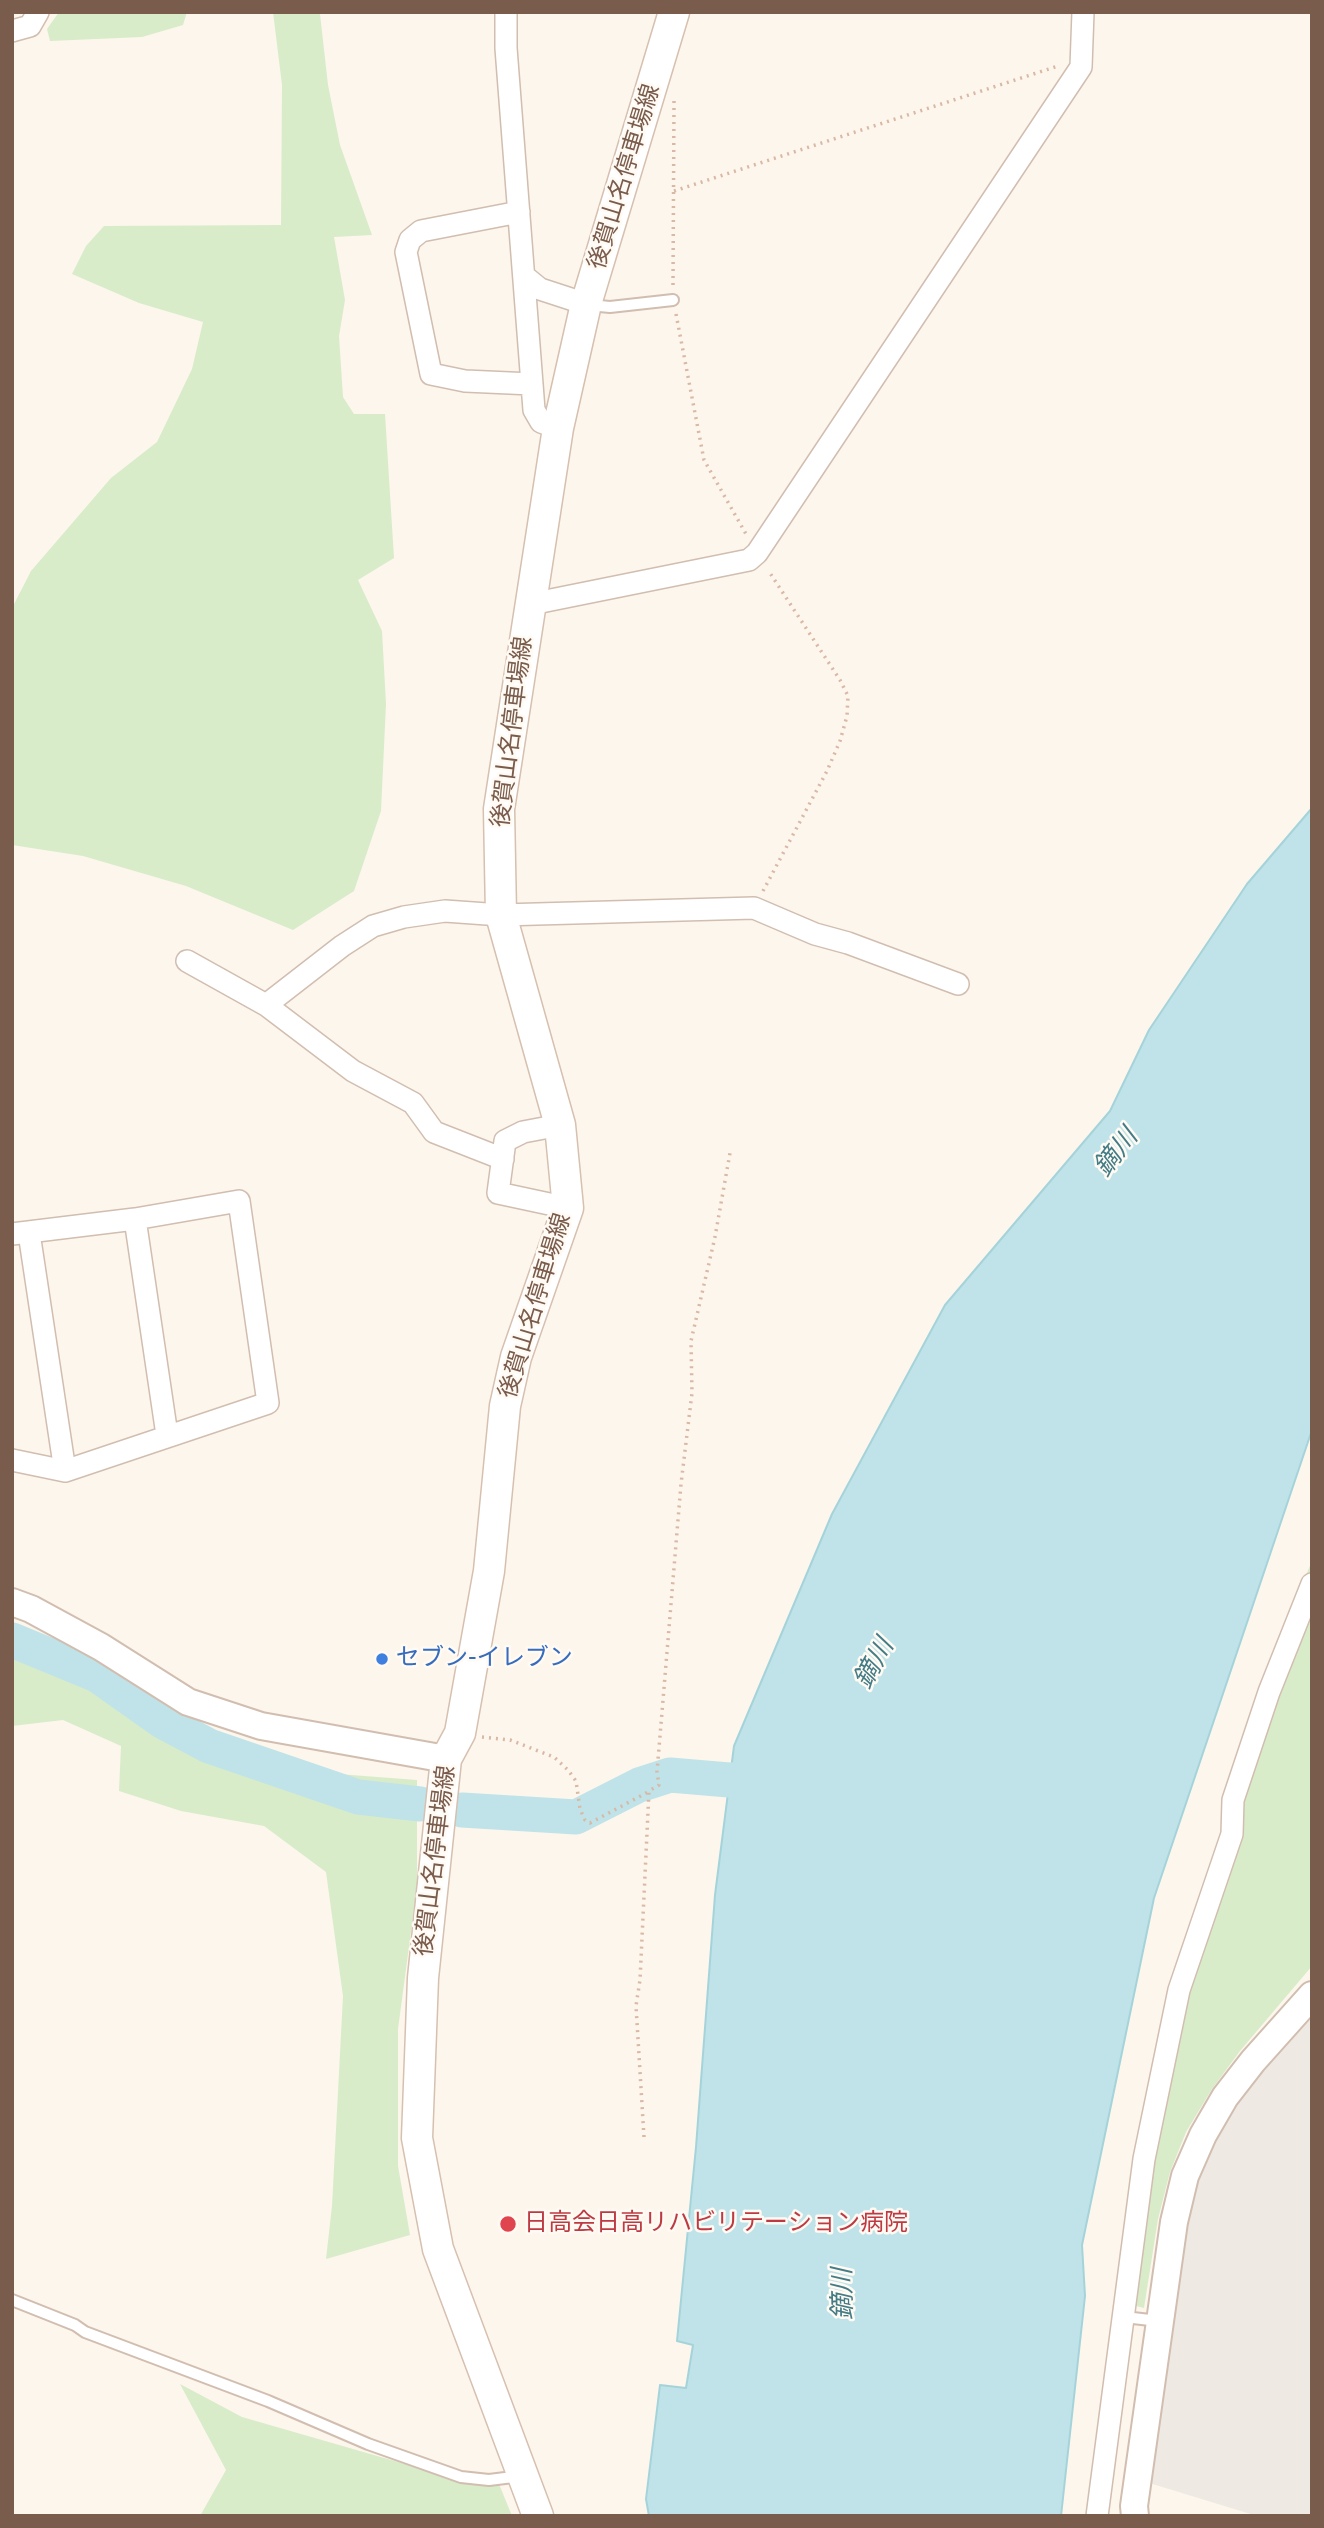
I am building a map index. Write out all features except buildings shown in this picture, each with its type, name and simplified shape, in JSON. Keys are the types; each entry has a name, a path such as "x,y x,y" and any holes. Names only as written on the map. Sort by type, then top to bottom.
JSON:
{"main road":[{"name":"後賀山名停車場線","path":"538,2516 438,2249 417,2138 423,1978 446,1759 460,1732 489,1571 505,1406 516,1357 568,1208 560,1125 501,915 499,809 558,428 586,304 674,12"}],"street":[{"path":"12,31 30,26 38,12"},
{"path":"506,12 506,48 534,410 541,422 558,428"},
{"path":"531,604 749,560 757,553 1081,67 1083,12"},
{"path":"519,212 421,231 410,240 406,252 431,374 465,381 532,384"},
{"path":"524,276 540,289 586,304"},
{"path":"266,1005 342,946 373,926 404,917 445,911 501,915 754,908 815,934 848,943 958,984"},
{"path":"187,961 266,1005 353,1071 413,1103 434,1132 503,1159"},
{"path":"560,1125 523,1132 505,1141 498,1193 568,1208"},
{"path":"12,1460 65,1471 268,1403 239,1201 135,1219 21,1233 65,1471"},
{"path":"135,1219 167,1435"},
{"path":"1097,2516 1144,2159 1179,1990 1232,1834 1233,1800 1265,1704 1312,1584"},
{"path":"12,1602 31,1609 101,1647 188,1702 261,1726 446,1759"},
{"path":"1135,2516 1134,2506 1174,2222 1185,2176 1203,2135 1225,2097 1253,2061 1308,2006"}],"lane":[{"path":"586,304 610,307 673,300"},
{"path":"12,2300 75,2325 97,2337 268,2401 368,2444 461,2477 489,2480 523,2476"},
{"path":"1124,2317 1160,2321"}],"path":[{"path":"674,191 1081,59"},
{"path":"674,90 673,300 704,460 757,553 848,696 847,716 827,771 754,908"},
{"path":"460,1732 510,1740 554,1757 576,1781 580,1809 590,1823 659,1785 657,1772 681,1484 692,1393 691,1341 715,1237 730,1153"},
{"path":"644,2137 636,2006 640,1980 649,1791"}],"shaded area":[{"path":"1305,2017 1312,2019 1312,2516 1257,2516 1146,2482 1182,2241 1193,2186 1213,2138 1242,2092"}],"green space":[{"path":"59,12 187,12 183,25 142,37 50,41 47,29"},
{"path":"273,12 320,14 328,85 340,145 372,235 334,237 345,300 339,336 343,397 354,414 385,414 394,558 358,580 382,631 386,704 381,811 354,891 293,930 186,886 83,856 12,845 12,608 31,571 111,478 157,442 192,369 203,322 139,303 72,274 86,246 104,226 281,225 282,85"},
{"path":"1312,1561 1312,1966 1240,2051 1212,2089 1186,2132 1170,2172 1158,2219 1144,2308 1120,2302 1140,2159 1300,1589"},
{"path":"12,1652 37,1667 119,1700 312,1772 417,1780 417,1887 398,2029 398,2166 410,2235 326,2259 332,2206 343,1996 326,1872 264,1826 181,1811 119,1791 121,1746 63,1720 12,1726"},
{"path":"180,2384 242,2417 457,2479 499,2484 512,2516 200,2516 226,2470"}],"water":[{"name":"鏑川","path":"1312,808 1312,1430 1154,1898 1082,2245 1085,2296 1061,2516 649,2516 646,2499 660,2385 686,2388 693,2345 677,2341 696,2147 715,1895 734,1746 832,1514 945,1305 1110,1111 1149,1030 1247,884"}],"waterway":[{"path":"12,1640 97,1675 162,1721 209,1746 358,1797 420,1804"},
{"path":"462,1810 576,1817 639,1785 670,1775 729,1780 777,1778"}],"place":[{"name":"セブン-イレブン","path":"382,1659"},
{"name":"日高会日高リハビリテーション病院","path":"508,2224"}]}
